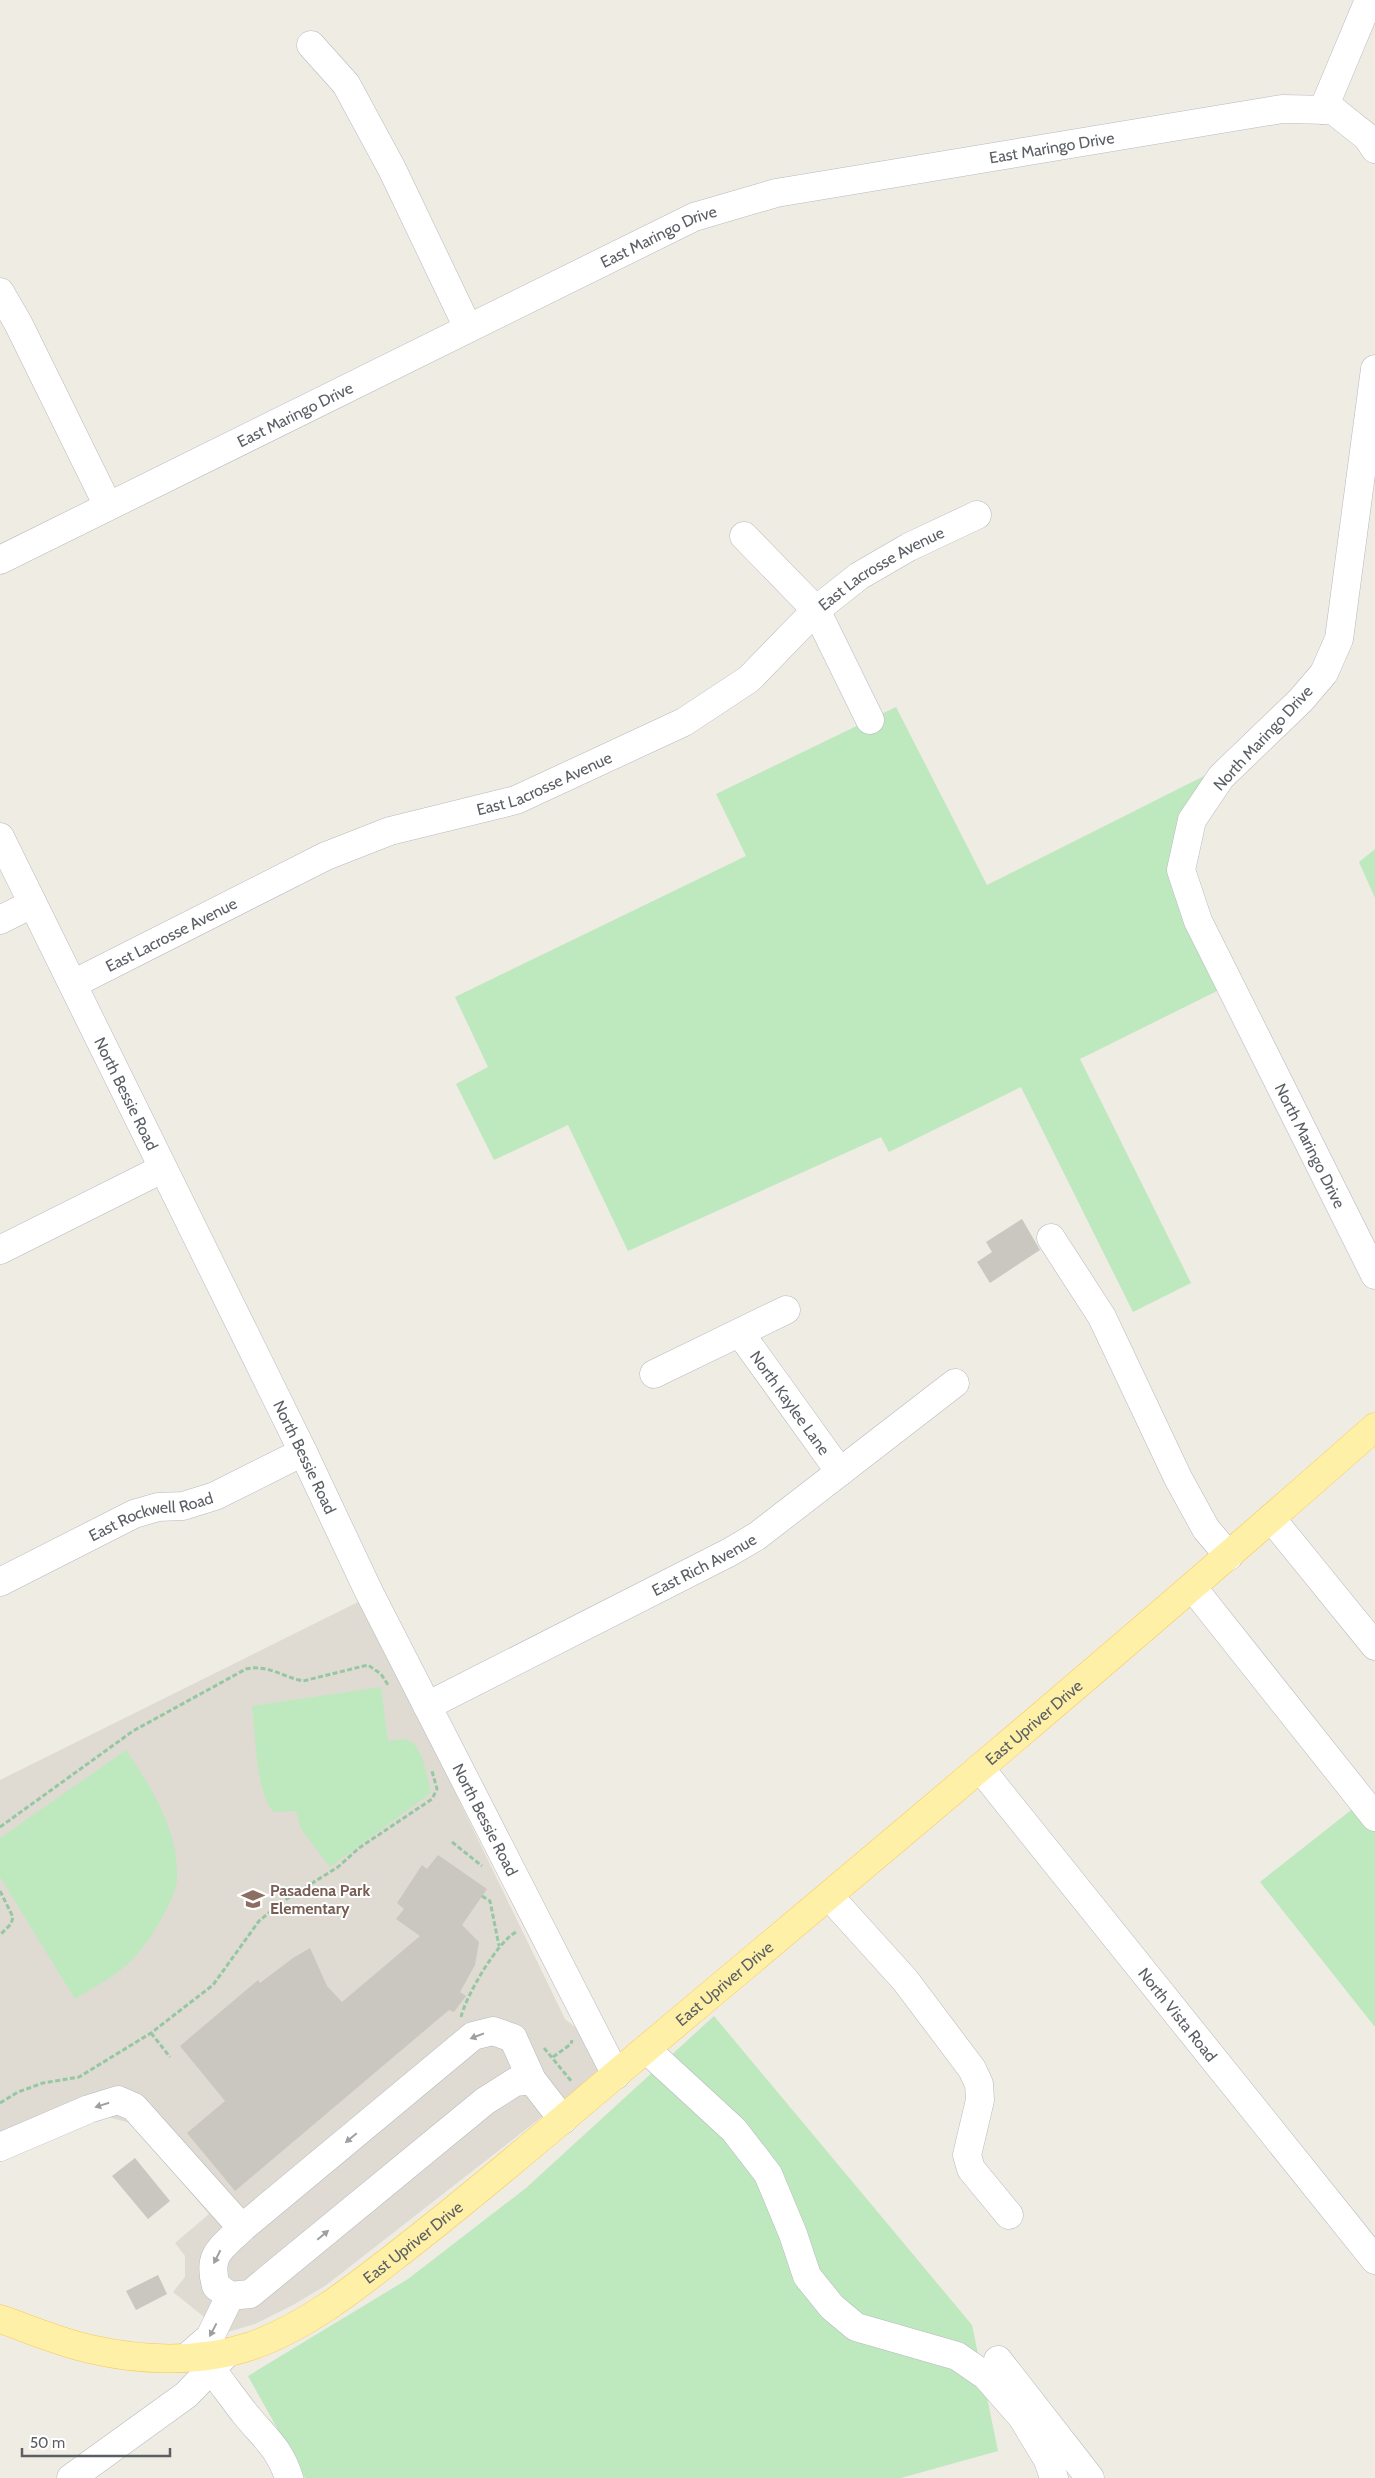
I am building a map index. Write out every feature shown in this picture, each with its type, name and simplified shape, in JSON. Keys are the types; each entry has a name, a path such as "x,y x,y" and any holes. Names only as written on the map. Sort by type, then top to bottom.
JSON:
{"main road":[{"name":"East Upriver Drive","path":"0,2319 89,2349 135,2356 208,2360 256,2344 290,2328 324,2308 457,2208 563,2120 1193,1588 1375,1427"}],"street":[{"path":"1324,110 1369,0"},
{"path":"310,45 346,84 392,169 468,328"},
{"name":"East Maringo Drive","path":"0,560 694,217 776,193 1282,109 1333,110 1369,134"},
{"path":"0,292 18,323 108,506"},
{"name":"North Maringo Drive","path":"1375,369 1339,638 1324,673 1300,700 1221,778 1192,820 1181,870 1198,921 1375,1275"},
{"name":"East Lacrosse Avenue","path":"73,984 326,856 390,831 516,800 684,722 749,679 816,610 859,576 909,547 977,515"},
{"path":"744,536 816,610 870,720"},
{"name":"North Bessie Road","path":"0,837 303,1452 369,1592 616,2075"},
{"path":"0,920 32,904"},
{"path":"0,1250 162,1169"},
{"path":"1051,1238 1102,1317 1174,1469 1206,1529 1229,1556"},
{"name":"North Kaylee Lane","path":"654,1374 786,1310"},
{"name":"North Kaylee Lane","path":"740,1333 840,1472"},
{"name":"East Rich Avenue","path":"427,1706 730,1552 757,1536 955,1383"},
{"name":"East Rockwell Road","path":"0,1582 134,1514 158,1507 183,1506 215,1496 303,1452"},
{"path":"1271,1518 1375,1646"},
{"path":"1193,1588 1375,1817"},
{"name":"North Vista Road","path":"980,1768 1375,2260"},
{"path":"829,1896 905,1980 972,2070 979,2084 980,2100 966,2155 971,2169 1010,2215"},
{"path":"532,2080 515,2082 485,2101 250,2294 230,2296 216,2286 212,2270 217,2253 242,2228 473,2036 493,2031 513,2038 532,2080 563,2120"},
{"path":"646,2049 734,2130 768,2174 793,2234 807,2276 832,2307 856,2327 957,2356 986,2376 1022,2417 1048,2460 1054,2478"},
{"path":"0,2147 89,2109 118,2100 134,2107 242,2228"},
{"path":"71,2478 186,2395 208,2360 210,2337 230,2296"},
{"path":"208,2360 247,2416 273,2444 284,2461 289,2478"},
{"path":"998,2360 1090,2478"}],"path":[{"path":"0,1827 133,1731 246,1669 257,1666 270,1669 292,1679 303,1681 368,1665 381,1674 392,1690"},
{"path":"0,2103 26,2089 79,2077 151,2034 212,1985 227,1968 244,1939 259,1921 282,1902 338,1867 359,1848 432,1799 437,1789 429,1764"},
{"path":"0,1891 13,1917 11,1924 0,1935"},
{"path":"482,1896 490,1901 499,1946"},
{"path":"460,2019 465,2002 499,1946 512,1935"},
{"path":"151,2034 170,2057"}],"shaded area":[{"name":"Pasadena Park Elementary","path":"362,1600 565,2019 581,2032 602,2070 325,2286 255,2324 224,2333 173,2292 185,2277 185,2256 175,2243 209,2214 131,2123 96,2114 0,2156 0,1780"}],"green space":[{"path":"896,707 987,885 1208,774 1177,821 1172,863 1219,990 1080,1059 1191,1283 1133,1312 1021,1087 889,1152 881,1137 628,1251 568,1125 494,1160 456,1084 488,1067 455,997 746,856 716,794"},
{"path":"1375,849 1375,898 1359,862"},
{"path":"381,1687 388,1741 405,1739 418,1749 424,1764 431,1793 330,1867 301,1829 296,1811 274,1812 268,1804 263,1792 257,1762 252,1706"},
{"path":"126,1750 154,1795 169,1827 176,1861 176,1887 156,1927 133,1959 109,1978 75,1999 0,1877 0,1838"},
{"path":"1355,1807 1375,1832 1375,2027 1260,1882"},
{"path":"714,2016 972,2325 998,2451 901,2478 305,2478 248,2376 408,2279 526,2188"}],"building":[{"path":"1022,1219 1040,1250 990,1283 977,1262 992,1252 986,1242"},
{"path":"438,1855 487,1889 462,1925 479,1942 475,1965 460,1992 466,1996 454,2012 449,2010 235,2191 187,2133 225,2101 180,2046 258,1980 260,1983 293,1958 310,1948 327,1986 342,2002 420,1936 396,1919 404,1909 397,1903 422,1865 427,1869"},
{"path":"135,2158 170,2201 148,2219 112,2176"},
{"path":"158,2275 167,2294 136,2310 126,2291"}],"place":[{"name":"Pasadena Park Elementary","path":"253,1899"}]}
